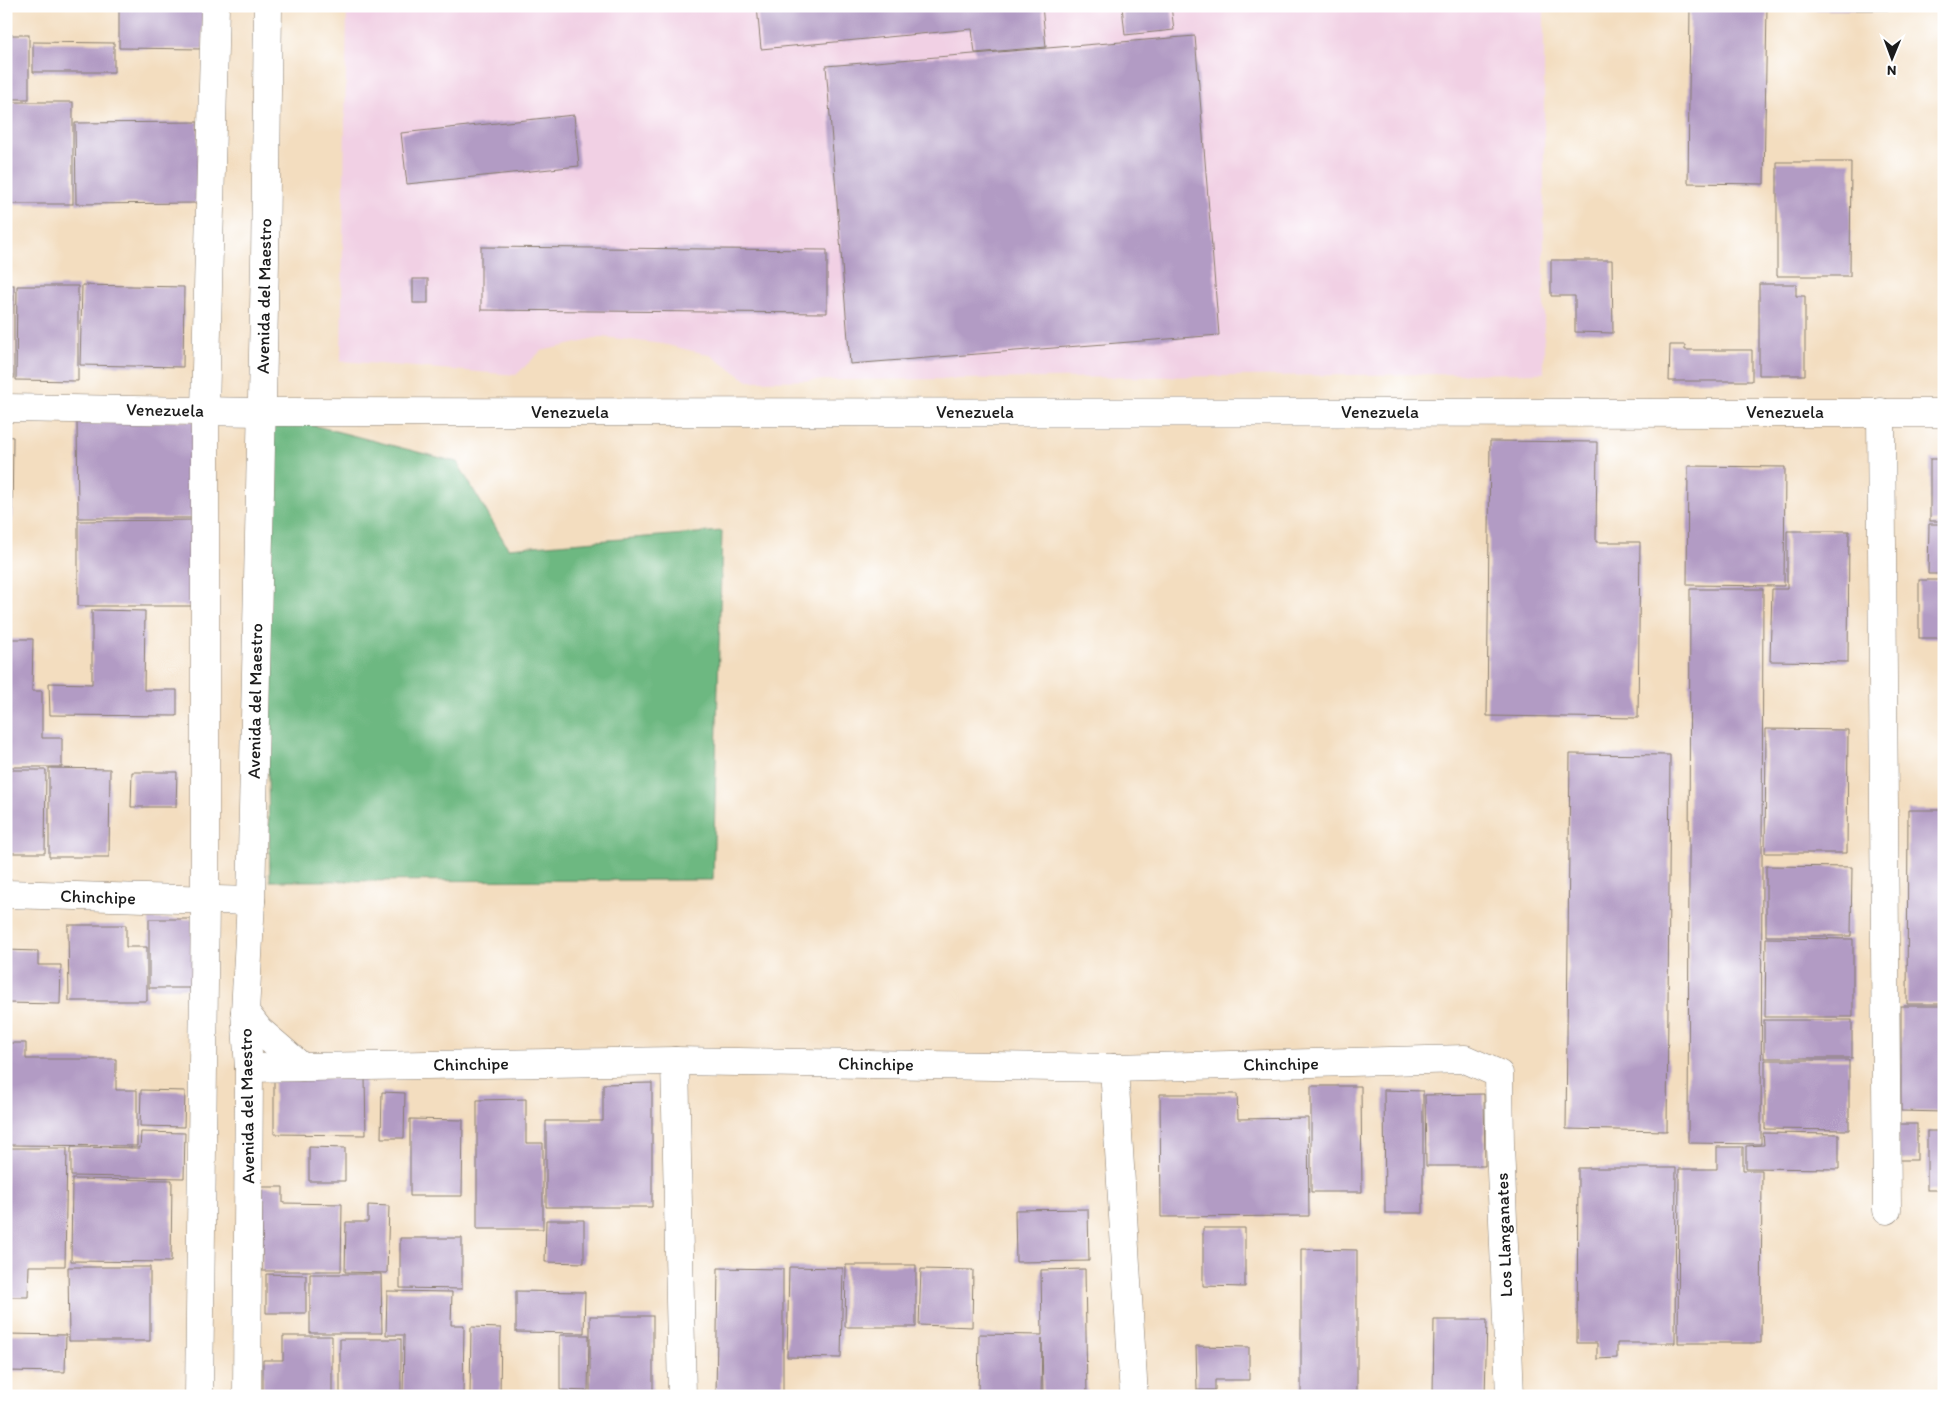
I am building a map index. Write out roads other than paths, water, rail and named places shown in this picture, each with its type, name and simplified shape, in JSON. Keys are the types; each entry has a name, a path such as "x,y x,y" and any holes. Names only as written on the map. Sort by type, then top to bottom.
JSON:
{"street":[{"path":"199,1396 205,900 205,410 214,6"},
{"name":"Avenida del Maestro","path":"247,1396 249,1068 245,1012 251,901 268,6"},
{"name":"Venezuela","path":"6,408 261,412 1944,413"},
{"path":"1881,412 1887,1210"},
{"name":"Chinchipe","path":"6,894 251,901"},
{"path":"245,1012 259,1030 302,1067"},
{"name":"Chinchipe","path":"249,1068 675,1061 1114,1068 1465,1059 1499,1074"},
{"path":"675,1061 682,1396"},
{"path":"1114,1068 1134,1396"},
{"name":"Los Llanganates","path":"1499,1074 1510,1396"}]}
